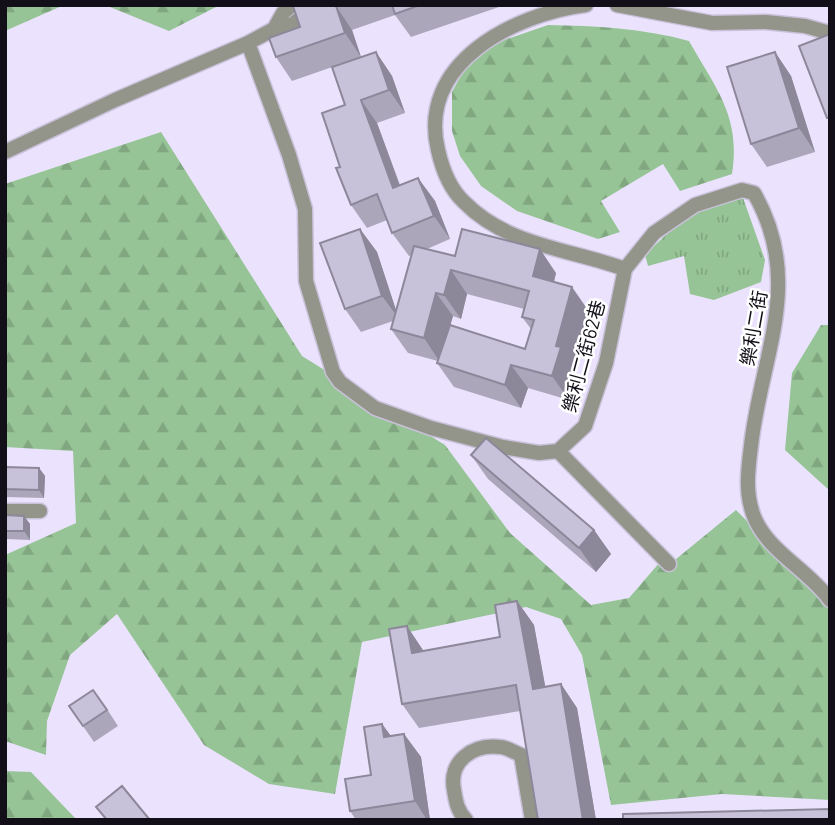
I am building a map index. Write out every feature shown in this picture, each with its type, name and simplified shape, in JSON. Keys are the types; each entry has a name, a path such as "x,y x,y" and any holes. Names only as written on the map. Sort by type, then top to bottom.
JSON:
{"street":[{"path":"274,29 283,13 292,5"},
{"path":"5,152 274,29 293,24 316,5"},
{"path":"586,5 525,21 481,43 461,61 440,95 433,132 442,168 462,201 492,225 539,246 594,258 625,270"},
{"path":"617,5 712,23 766,22 805,26 830,33"},
{"path":"248,43 289,155 305,209 306,281 333,372 340,382 375,408 431,428 503,447 539,453 558,452 669,564"},
{"name":"樂利二街","path":"625,270 654,233 695,205 742,190 754,193 764,209 779,265 780,292 754,420 746,487 753,516 769,542 823,590 830,600"},
{"name":"樂利二街62巷","path":"558,452 584,426 606,363 625,270"},
{"path":"5,511 40,511"},
{"path":"466,820 458,811 452,782 457,761 470,751 501,747 521,755 532,820"}],"green space":[{"path":"5,5 64,5 5,31"},
{"path":"105,5 220,5 169,31"},
{"path":"548,25 619,28 689,41 717,89 729,119 734,154 732,174 680,191 663,164 601,201 620,232 598,239 517,211 481,186 460,156 452,131 452,92 475,50"},
{"path":"161,132 302,356 445,445 510,533 591,605 629,598 660,562 670,564 736,510 830,604 830,800 722,794 611,805 582,655 561,619 526,607 362,642 335,794 269,784 204,745 117,614 70,655 47,721 46,755 5,741 5,555 76,523 73,451 5,447 5,184"},
{"path":"742,195 765,260 761,282 714,300 690,294 684,256 648,266 645,255 688,217 712,204"},
{"path":"821,325 830,325 830,491 785,450 792,373"},
{"path":"5,771 31,772 77,820 5,820"}],"building":[{"path":"339,5 336,6 345,33 276,57 269,38 300,27 293,6"},
{"path":"392,5 420,5 395,14"},
{"path":"830,34 830,117 827,118 799,46"},
{"path":"376,52 389,90 361,100 393,188 418,178 434,216 392,233 377,194 351,205 336,168 340,167 322,113 345,105 332,67"},
{"path":"775,52 799,128 751,144 727,67"},
{"path":"360,229 382,296 345,309 320,243"},
{"path":"462,229 540,249 533,276 572,287 556,346 561,347 552,376 511,365 505,385 437,363 450,325 525,349 534,320 522,317 529,291 451,270 444,295 436,293 424,338 391,329 414,246 455,256"},
{"path":"486,438 594,530 579,548 471,455"},
{"path":"5,467 39,468 39,490 5,489"},
{"path":"5,515 24,516 24,531 5,531"},
{"path":"517,601 533,689 561,684 583,820 538,820 516,685 402,704 389,629 407,626 412,653 500,637 495,605"},
{"path":"93,690 107,710 83,726 69,706"},
{"path":"382,724 384,737 404,734 415,801 350,811 345,779 371,775 364,727"},
{"path":"122,786 150,820 107,820 96,807"},
{"path":"830,809 830,820 623,820 623,814"}]}
